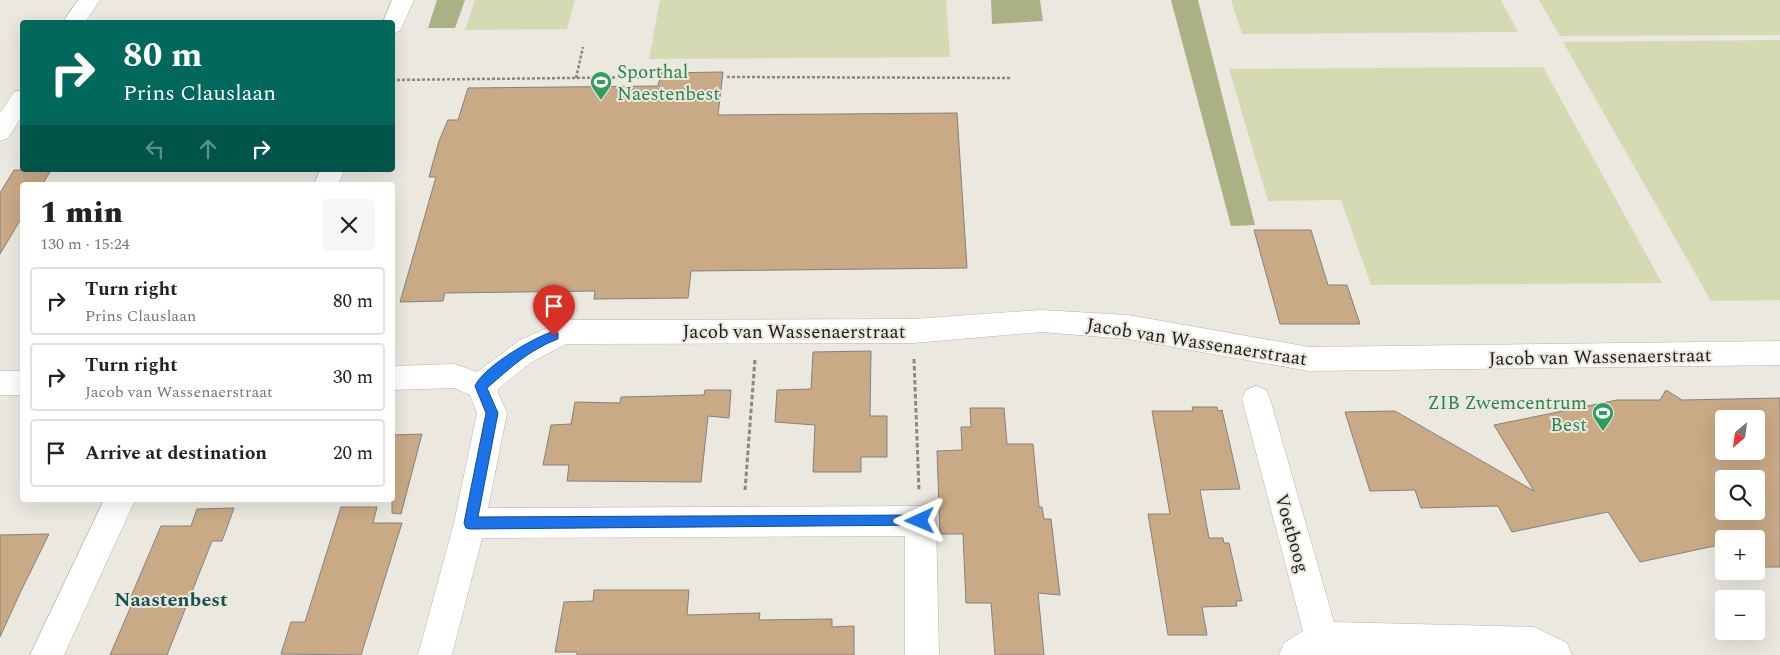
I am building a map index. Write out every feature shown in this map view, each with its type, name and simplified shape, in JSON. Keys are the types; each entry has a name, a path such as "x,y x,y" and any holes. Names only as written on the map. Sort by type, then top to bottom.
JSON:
{"street":[{"path":"75,20 89,0"},
{"path":"395,20 404,0"},
{"path":"0,132 20,101"},
{"name":"Jacob van Wassenaerstraat","path":"481,386 513,358 542,340 565,332 913,331 1051,321 1128,327 1216,341 1240,348 1309,359 1780,353"},
{"path":"395,378 454,376 481,386 492,413 470,523 435,655"},
{"path":"0,383 20,383"},
{"name":"Voetboog","path":"1256,398 1309,646"},
{"path":"47,655 119,502"},
{"path":"470,523 920,521 922,655"},
{"path":"1309,646 1534,644 1555,655"}],"path":[{"path":"576,78 583,46"},
{"path":"395,80 655,77"},
{"path":"727,77 1012,78"},
{"path":"743,523 757,331"},
{"path":"913,331 920,521"}],"green space":[{"path":"437,0 465,0 455,28 428,28"},
{"path":"475,0 575,0 567,29 465,30"},
{"path":"660,0 946,0 950,57 649,59"},
{"path":"991,0 1040,0 1043,21 992,24"},
{"path":"1171,0 1198,0 1255,225 1231,226"},
{"path":"1231,0 1501,0 1518,32 1242,34"},
{"path":"1539,0 1780,0 1780,35 1560,36"},
{"path":"1780,40 1780,300 1711,301 1563,42"},
{"path":"1543,67 1662,283 1371,285 1341,200 1268,201 1229,69"}],"building":[{"path":"723,72 718,115 957,113 967,268 691,271 688,298 594,299 595,291 445,293 443,301 400,302 436,177 429,177 439,141 448,120 458,120 468,88 658,86 661,73"},
{"path":"14,170 20,170 20,172 50,172 44,182 20,182 20,220 0,254 0,193"},
{"path":"1254,230 1311,230 1328,285 1347,285 1360,324 1280,324"},
{"path":"871,351 870,416 887,416 887,457 861,457 861,472 813,472 815,425 775,422 777,390 811,389 813,352"},
{"path":"705,390 731,390 729,418 708,416 701,482 567,481 569,465 543,465 551,425 571,424 575,402 620,403 621,397 704,395"},
{"path":"1666,390 1682,400 1780,398 1780,567 1765,567 1765,530 1715,530 1715,546 1640,562 1608,512 1512,532 1498,506 1421,508 1415,490 1370,491 1345,412 1395,411 1534,491 1494,425 1617,400 1660,400"},
{"path":"1192,407 1217,407 1218,411 1222,410 1240,489 1200,490 1209,538 1223,538 1224,543 1229,543 1242,601 1236,601 1237,606 1202,607 1207,635 1168,635 1148,514 1170,514 1152,411 1193,411"},
{"path":"970,408 1004,408 1007,444 1033,444 1039,507 1042,507 1044,519 1051,519 1060,595 1038,593 1044,655 995,655 991,603 966,603 963,534 940,534 937,451 962,450 961,427 971,427"},
{"path":"422,434 401,514 392,513 392,502 395,502 395,435"},
{"path":"341,507 377,507 373,523 402,523 361,655 281,654 291,622 305,622"},
{"path":"234,508 222,541 212,541 167,655 110,655 134,599 130,599 161,526 191,526 197,509"},
{"path":"49,534 20,593 0,637 0,535"},
{"path":"594,590 689,590 687,615 760,613 759,620 832,619 832,627 854,626 854,655 577,655 577,652 555,652 564,602 593,601"}],"place":[{"name":"Sporthal Naestenbest","path":"601,101"},
{"name":"ZIB Zwemcentrum Best","path":"1603,432"}],"district":[{"name":"Naastenbest","path":"171,599"}],"route":[{"path":"554,336 542,340 513,358 481,386 492,413 470,523 920,521"}]}
